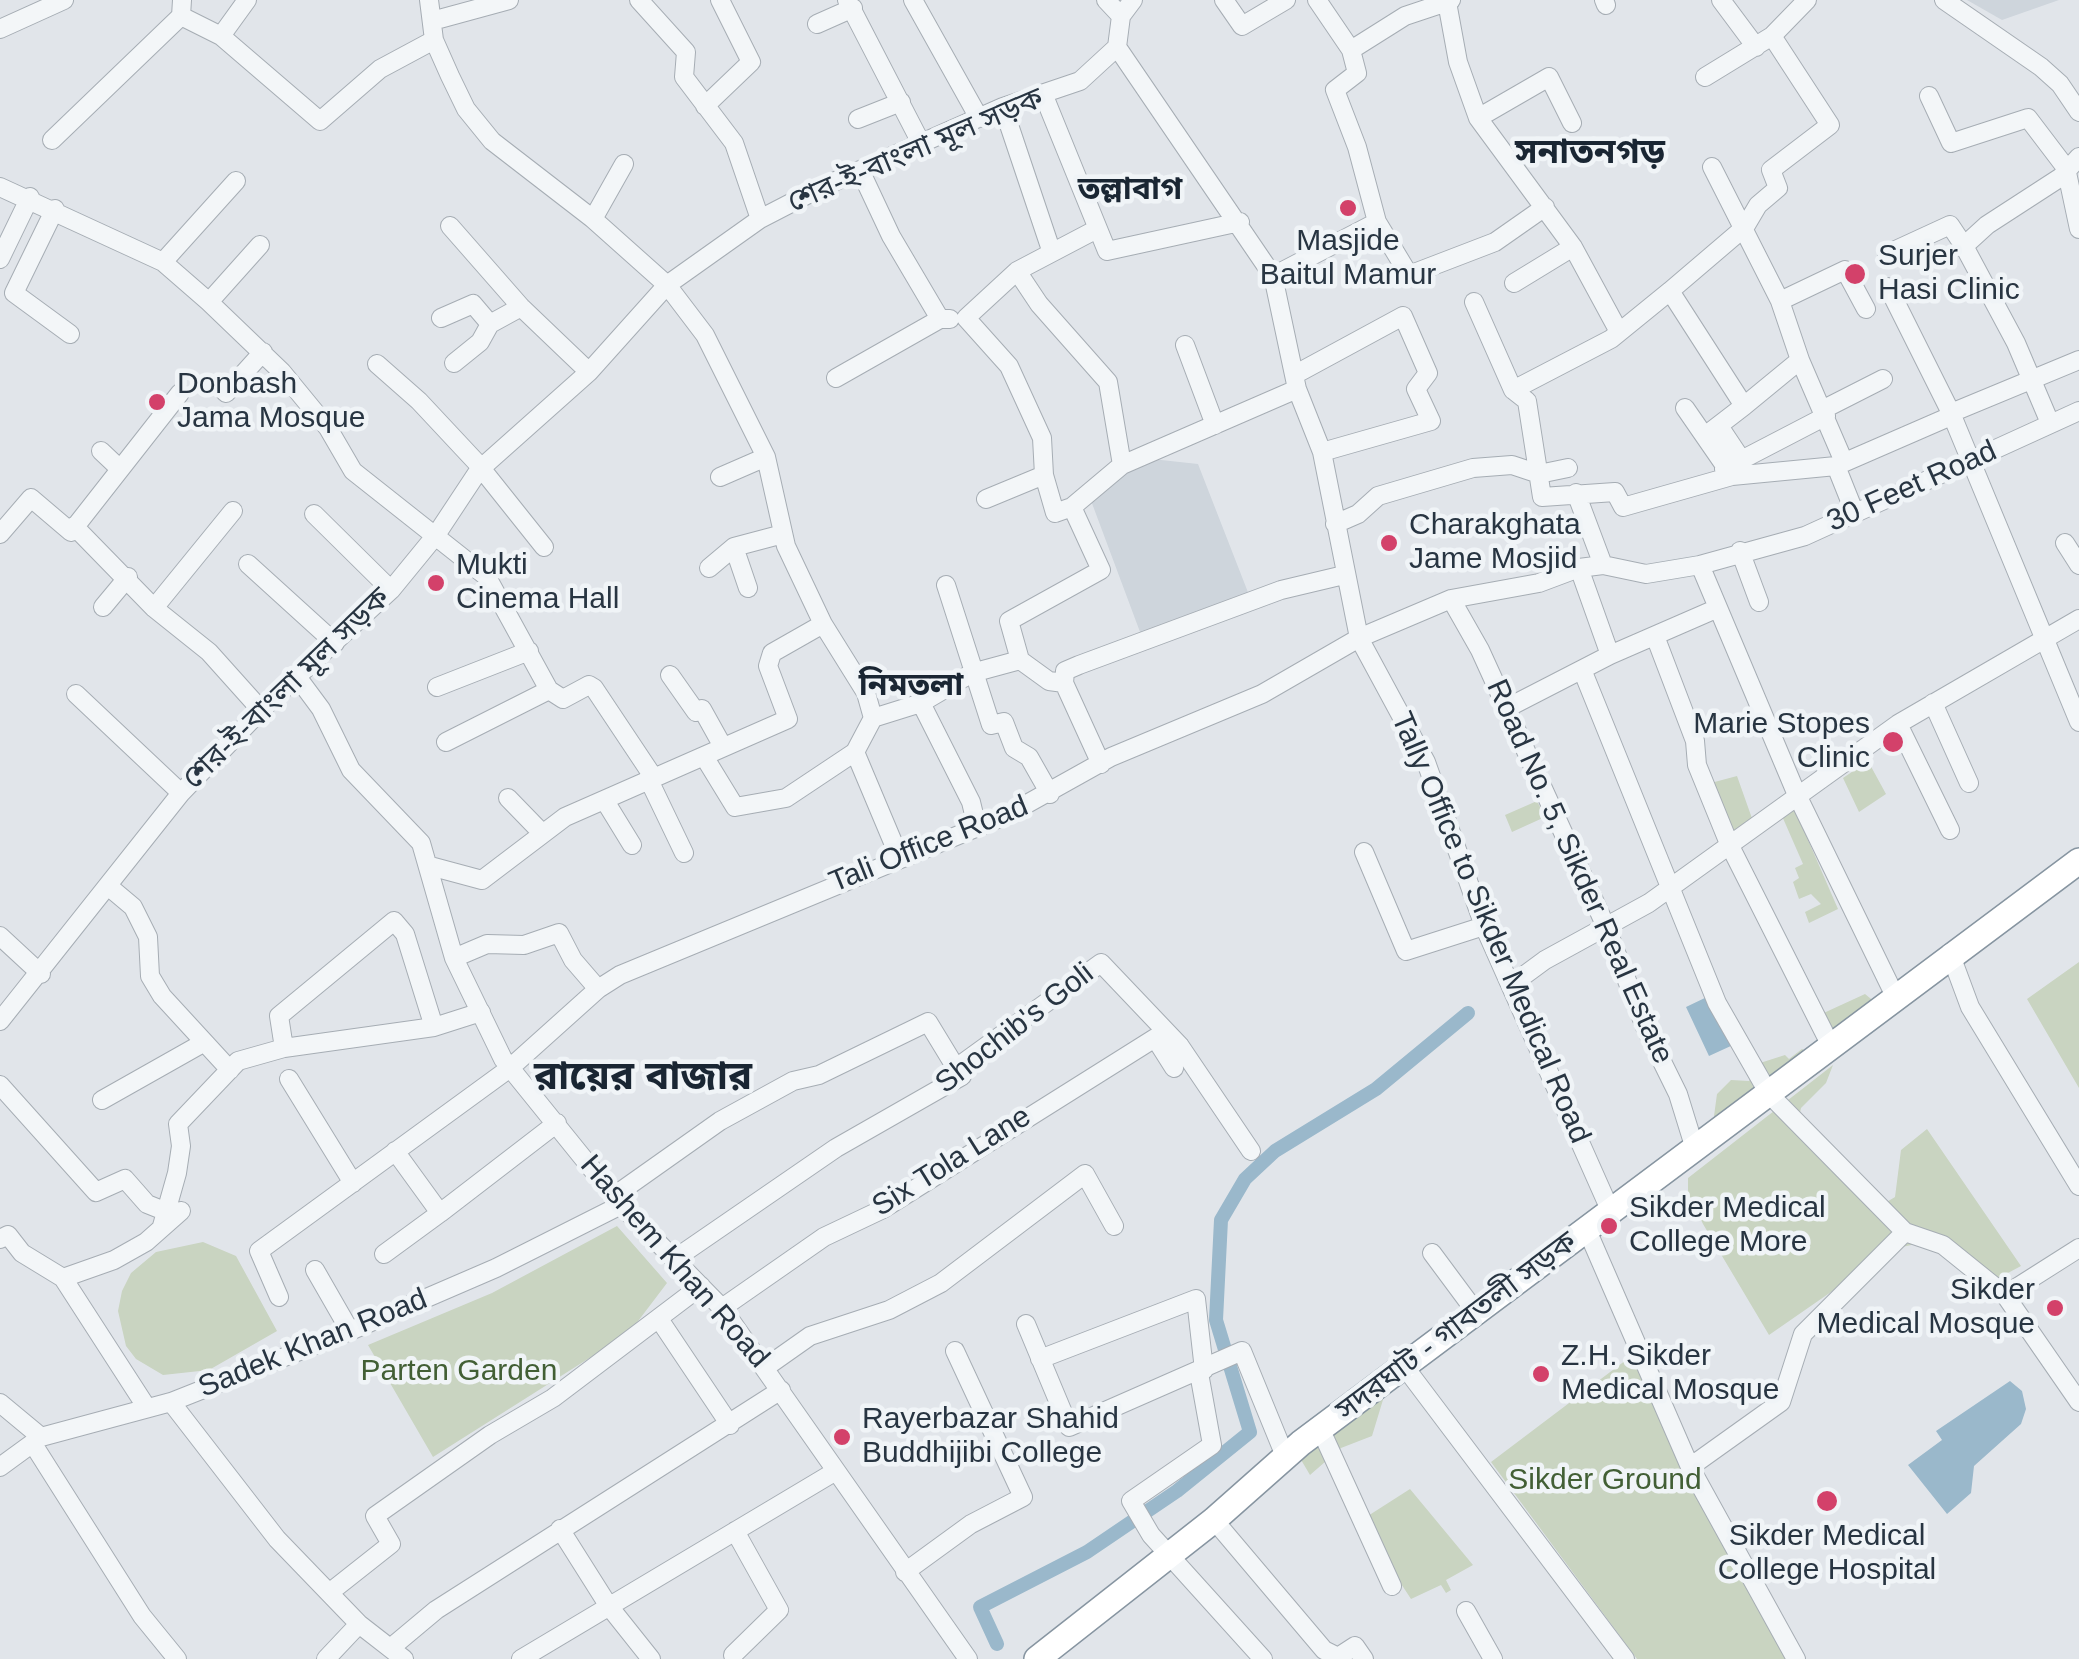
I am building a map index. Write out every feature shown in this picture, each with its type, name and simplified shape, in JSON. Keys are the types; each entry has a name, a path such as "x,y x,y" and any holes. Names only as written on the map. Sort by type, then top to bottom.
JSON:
{"highway":[{"name":"সদরঘাট - গাবতলী সড়ক","path":"1037,1659 1214,1520 1285,1456 1402,1364 1478,1315 1950,953 2079,861"}],"street":[{"path":"0,29 64,0"},
{"path":"221,36 247,0"},
{"path":"429,0 433,31 466,109 492,141 593,219 667,285 705,334 766,457 783,534 823,624 853,668 872,718"},
{"path":"52,140 182,8 221,36 320,121 380,68 433,31 508,0"},
{"path":"640,0 686,52 684,78 734,142 760,219"},
{"path":"705,106 751,62 720,0"},
{"path":"914,0 980,118"},
{"path":"1106,0 1121,16"},
{"path":"1117,47 1121,16 1133,0"},
{"path":"1224,0 1242,26 1286,0"},
{"path":"1317,0 1352,50 1357,74 1335,90 1336,100 1357,147 1378,222 1409,275 1495,242 1546,208"},
{"path":"1513,390 1618,330 1670,291 1744,227 1758,205 1778,188 1771,170 1830,125 1764,41 1721,0"},
{"path":"1705,77 1764,41 1807,0"},
{"path":"1944,0 2060,84 2079,112"},
{"path":"1352,50 1405,16 1451,1 1458,62 1478,118 1573,248 1618,330"},
{"path":"817,24 850,4 922,143"},
{"name":"শের-ই-বাংলা মূল সড়ক","path":"0,1020 41,974 180,793 260,710 391,590 436,536 479,470 589,372 667,285 760,219 1004,107 1080,81 1117,47"},
{"name":"Tally Office to Sikder Medical Road","path":"1117,47 1240,222 1273,276 1297,381 1322,452 1344,575 1360,638 1426,762 1484,926 1611,1212"},
{"path":"1478,118 1549,77 1572,123"},
{"path":"1044,96 1107,251 1240,222"},
{"path":"1928,96 1951,142 2028,118 2072,162 2079,230"},
{"path":"858,119 900,102"},
{"path":"1004,107 1051,250"},
{"path":"1964,246 1987,224 2061,177 2072,162"},
{"path":"593,219 624,164"},
{"path":"1712,167 1780,301 1824,413 1854,511"},
{"path":"860,170 891,236 940,319"},
{"path":"163,262 236,181"},
{"path":"0,187 56,209 163,262 264,352 328,428 353,471 487,577 517,639 529,651 548,690 564,699 589,685 594,688 650,776 684,852"},
{"path":"0,260 30,198"},
{"path":"56,209 7,288 70,334"},
{"path":"1273,276 1378,222"},
{"path":"1887,254 1950,224 2033,380 2050,424"},
{"path":"450,226 521,307 589,372"},
{"path":"836,378 940,319 966,318 1018,271 1051,250 1098,229"},
{"path":"209,302 260,246"},
{"path":"1514,283 1573,248"},
{"path":"1780,301 1845,270 1866,309"},
{"path":"1018,271 1040,304 1108,382 1122,465"},
{"path":"1888,287 1951,414 2041,639 2079,722"},
{"path":"1670,291 1740,410"},
{"path":"1474,302 1513,390 1527,401 1542,496 1615,492 1623,508 1733,469 1883,379"},
{"path":"441,318 473,304 490,324"},
{"path":"454,363 480,342 490,324 521,307"},
{"path":"966,318 1009,366 1042,438 1044,474 1055,512 1072,507 1122,465 1216,425 1403,316 1428,373 1416,388 1430,421 1322,452"},
{"path":"1185,345 1216,425"},
{"path":"220,386 226,392 264,352"},
{"path":"1712,431 1800,360"},
{"path":"1733,469 1840,464 2079,360"},
{"path":"377,364 419,401 544,547"},
{"path":"0,534 31,498 71,532 180,394"},
{"path":"1685,408 1712,431 1733,469"},
{"name":"30 Feet Road","path":"1578,568 1603,565 1646,574 1700,565 1805,536 2079,411"},
{"path":"100,451 120,469"},
{"path":"720,477 766,457"},
{"path":"1335,524 1358,514 1378,496 1473,468 1512,465 1539,474 1568,468"},
{"path":"986,499 1044,474"},
{"path":"1576,493 1603,565"},
{"path":"1064,683 1048,681 1020,660 1009,620 1100,570 1072,507"},
{"path":"154,608 233,511"},
{"path":"314,514 391,590"},
{"path":"74,526 128,576 154,608 209,652 260,710"},
{"path":"708,568 734,547 783,534"},
{"path":"2065,543 2079,565"},
{"path":"734,547 748,588"},
{"path":"1740,551 1759,602"},
{"path":"248,564 335,643"},
{"path":"1700,565 1797,794 1895,996"},
{"path":"1578,568 1610,655"},
{"name":"Tali Office Road","path":"279,1297 258,1252 510,1068 598,989 746,920 1050,794 1101,764 1262,694 1360,638 1451,599 1539,583 1578,568"},
{"path":"1101,764 1064,683 1065,671 1281,590 1344,575"},
{"path":"103,607 128,576"},
{"path":"946,584 991,725 1004,722 1014,748 1029,758 1050,794"},
{"name":"Road No. 5, Sikder Real Estate","path":"1451,599 1507,708 1607,929 1645,1028 1678,1094 1695,1149"},
{"path":"1507,708 1610,655 1718,608"},
{"path":"1511,986 1545,960 1607,929 1730,846 1898,724 2079,619"},
{"path":"430,866 482,880 514,860 542,832 650,776 705,758 722,745 788,720 768,666 772,653 823,624"},
{"path":"1655,636 1730,846 1831,1046"},
{"path":"437,687 529,651"},
{"path":"705,758 736,806 786,798 855,752 872,718 921,703 972,673 1020,660"},
{"path":"1583,672 1718,1002 1768,1094 1905,1232 1943,1245 2005,1295 2079,1402"},
{"path":"670,676 696,712 702,709 722,745"},
{"name":"Hashem Khan Road","path":"298,678 321,709 351,770 421,843 454,958 510,1068 618,1200 722,1308 968,1659"},
{"path":"446,742 548,690"},
{"path":"76,694 180,793"},
{"path":"921,703 971,802 977,827"},
{"path":"1933,703 1969,783"},
{"path":"1898,724 1950,830"},
{"path":"855,752 900,859"},
{"path":"508,798 542,832"},
{"path":"605,801 632,845"},
{"path":"1364,852 1406,950 1484,926"},
{"path":"108,886 133,907 148,937 150,976 203,1043 230,1070"},
{"path":"284,1048 279,1016 394,921 405,934 434,1027"},
{"path":"454,958 488,944 524,945 560,933 573,960 598,989"},
{"path":"0,936 41,974"},
{"path":"1950,953 1970,1008 2079,1186"},
{"name":"Shochib's Goli","path":"676,1258 836,1148 962,1076 956,1068 1101,963 1180,1046 1250,1151"},
{"path":"63,1278 114,1260 146,1242 170,1216 181,1146 178,1124 230,1070 250,1056 434,1027 481,1012"},
{"name":"Sadek Khan Road","path":"0,1466 37,1441 172,1402 496,1268 618,1200 749,1105 928,1022 956,1068"},
{"name":"Six Tola Lane","path":"722,1308 824,1237 883,1208 1155,1038 1174,1068"},
{"path":"102,1100 203,1043"},
{"path":"289,1079 353,1182"},
{"path":"0,1085 96,1192 125,1179 147,1204 170,1216"},
{"path":"384,1254 557,1124"},
{"path":"395,1151 440,1212"},
{"path":"766,1366 810,1336 889,1310 941,1283 1085,1174 1114,1226"},
{"path":"1587,1230 1690,1468 1796,1659"},
{"path":"1690,1468 1781,1402 1804,1334 1905,1232"},
{"path":"0,1239 8,1235 22,1253 63,1278 147,1408"},
{"path":"2005,1295 2079,1248"},
{"path":"1432,1253 1478,1315"},
{"path":"315,1270 350,1331"},
{"path":"328,1592 391,1544 375,1516 490,1434 553,1398 701,1286"},
{"path":"1040,1359 1196,1299 1212,1445 1131,1501 1151,1535 1263,1659"},
{"path":"659,1319 730,1425"},
{"path":"1026,1324 1069,1427 1242,1352 1285,1456"},
{"path":"906,1572 972,1524 1022,1497 956,1351"},
{"path":"1402,1364 1625,1659"},
{"path":"172,1402 252,1511 359,1624 398,1653 436,1610 781,1390"},
{"path":"0,1402 37,1441 142,1616 177,1659"},
{"path":"1320,1427 1392,1586"},
{"path":"520,1659 836,1471"},
{"path":"1214,1520 1324,1650 1338,1657 1355,1646 1364,1659"},
{"path":"560,1529 608,1605 651,1659"},
{"path":"733,1655 779,1610 735,1531"},
{"path":"1466,1611 1485,1656"},
{"path":"326,1659 359,1624"}],"shaded area":[{"path":"1967,0 2059,0 2002,20"},
{"path":"1152,459 1198,464 1251,600 1143,640 1090,498 1104,482"}],"green space":[{"path":"1868,761 1886,794 1859,812 1843,778"},
{"path":"1737,776 1754,824 1730,839 1707,784"},
{"path":"1537,801 1545,817 1512,832 1505,815"},
{"path":"1795,810 1838,909 1809,923 1805,912 1821,904 1811,894 1799,899 1793,882 1799,878 1795,868 1803,864 1782,816"},
{"path":"2079,962 2079,1088 2027,999"},
{"path":"1865,994 1876,1003 1838,1034 1815,1017"},
{"path":"1802,1049 1816,1056 1726,1124 1714,1116 1717,1094 1731,1080 1749,1081 1760,1063 1785,1055 1789,1059"},
{"path":"1833,1065 1826,1083 1801,1108 1798,1122 1875,1209 1895,1197 1901,1150 1927,1129 2021,1266 1993,1281 1925,1242 1893,1249 1769,1335 1703,1224 1688,1193 1688,1178"},
{"name":"Parten Garden","path":"617,1226 667,1283 629,1333 433,1457 368,1345 492,1293"},
{"path":"203,1242 236,1256 277,1331 209,1370 163,1375 136,1359 126,1346 118,1311 122,1291 131,1273 156,1252"},
{"name":"Sikder Ground","path":"1634,1354 1792,1659 1637,1659 1491,1462"},
{"path":"1389,1380 1372,1436 1341,1448 1310,1475 1297,1453"},
{"path":"1410,1489 1473,1565 1446,1580 1451,1590 1446,1593 1441,1585 1411,1599 1360,1521"}],"water":[{"path":"1709,996 1733,1045 1709,1056 1686,1007"},
{"path":"2010,1381 2022,1391 2026,1409 2021,1424 1974,1466 1971,1493 1947,1514 1908,1465 1942,1440 1936,1431"}],"waterway":[{"path":"997,1644 980,1607 1087,1552 1177,1491 1250,1432 1216,1320 1221,1220 1245,1179 1275,1151 1376,1089 1468,1013"}],"place":[{"name":"Masjide Baitul Mamur","path":"1348,208"},
{"name":"Surjer Hasi Clinic","path":"1855,274"},
{"name":"Donbash Jama Mosque","path":"157,402"},
{"name":"Charakghata Jame Mosjid","path":"1389,543"},
{"name":"Mukti Cinema Hall","path":"436,583"},
{"name":"Marie Stopes Clinic","path":"1893,742"},
{"name":"Sikder Medical College More","path":"1609,1226"},
{"name":"Sikder Medical Mosque","path":"2055,1308"},
{"name":"Z.H. Sikder Medical Mosque","path":"1541,1374"},
{"name":"Rayerbazar Shahid Buddhijibi College","path":"842,1437"},
{"name":"Sikder Medical College Hospital","path":"1827,1501"}],"district":[{"name":"সনাতনগড়","path":"1590,153"},
{"name":"তল্লাবাগ","path":"1130,190"},
{"name":"নিমতলা","path":"911,686"},
{"name":"রায়ের বাজার","path":"643,1078"}]}
